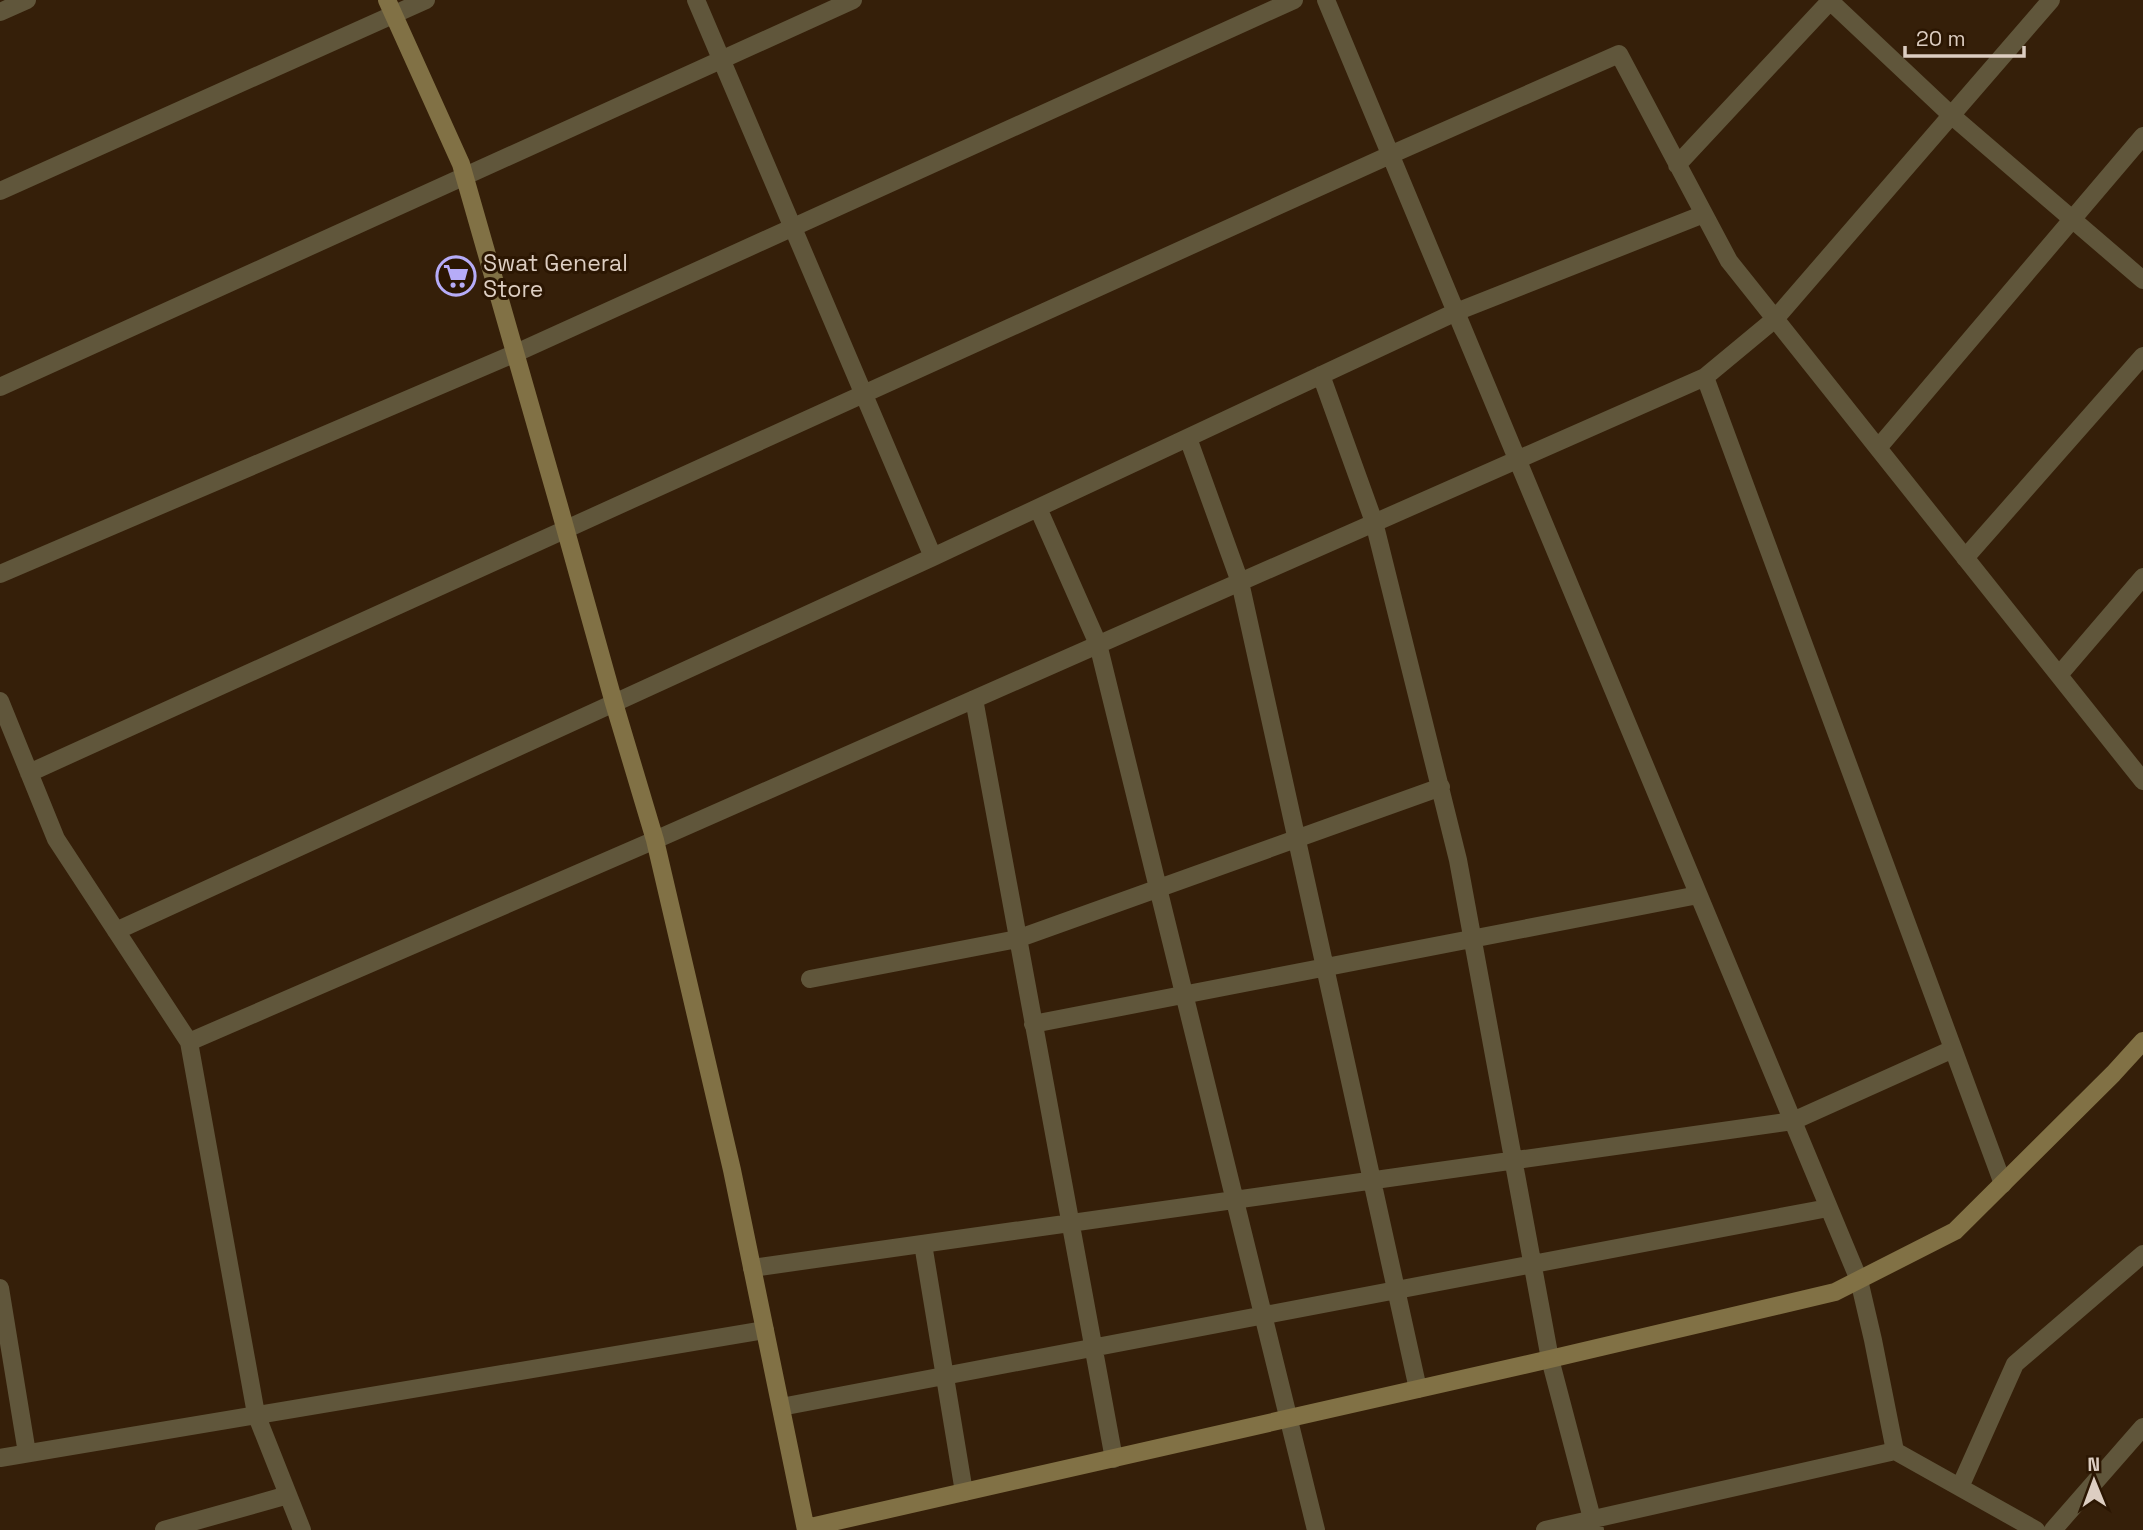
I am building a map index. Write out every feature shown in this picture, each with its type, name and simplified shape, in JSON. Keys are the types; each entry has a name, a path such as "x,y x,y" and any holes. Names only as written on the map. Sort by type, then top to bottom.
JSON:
{"main road":[{"path":"390,7 465,176 655,840 732,1170 803,1529 1418,1390 1835,1292 1955,1231 2143,1041"}],"street":[{"path":"0,12 27,0"},
{"path":"0,191 390,7 426,0"},
{"path":"696,0 933,557"},
{"path":"0,387 853,0"},
{"path":"0,575 516,353 1294,0"},
{"path":"1326,0 1859,1280 1895,1451"},
{"path":"189,1042 655,840 1705,377 1775,319 2051,0"},
{"path":"1677,164 1830,1 1951,116 2143,280"},
{"path":"29,773 1390,155 1619,54 1729,261 2143,781"},
{"path":"1878,448 2143,136"},
{"path":"117,931 933,557 1456,312 1704,214"},
{"path":"1965,558 2143,356"},
{"path":"1321,375 1374,522 1441,788 1473,938 1550,1359 1594,1525"},
{"path":"1705,377 2003,1184"},
{"path":"1188,438 1240,582 1418,1390"},
{"path":"1038,508 1098,644 1316,1530"},
{"path":"2059,675 2143,577"},
{"path":"974,699 1114,1459"},
{"path":"0,701 56,839 189,1042 256,1414 302,1530"},
{"path":"810,979 1017,939 1441,788"},
{"path":"1033,1024 1698,895"},
{"path":"752,1268 1793,1121 1953,1049"},
{"path":"780,1407 1828,1208"},
{"path":"923,1244 964,1492"},
{"path":"1960,1487 2015,1364 2143,1254"},
{"path":"0,1288 27,1453"},
{"path":"0,1458 765,1329"},
{"path":"2053,1530 2143,1427"},
{"path":"1545,1530 1594,1525 1895,1451 2036,1530"},
{"path":"164,1530 288,1495"}],"place":[{"name":"Swat General Store","path":"456,276"}]}
